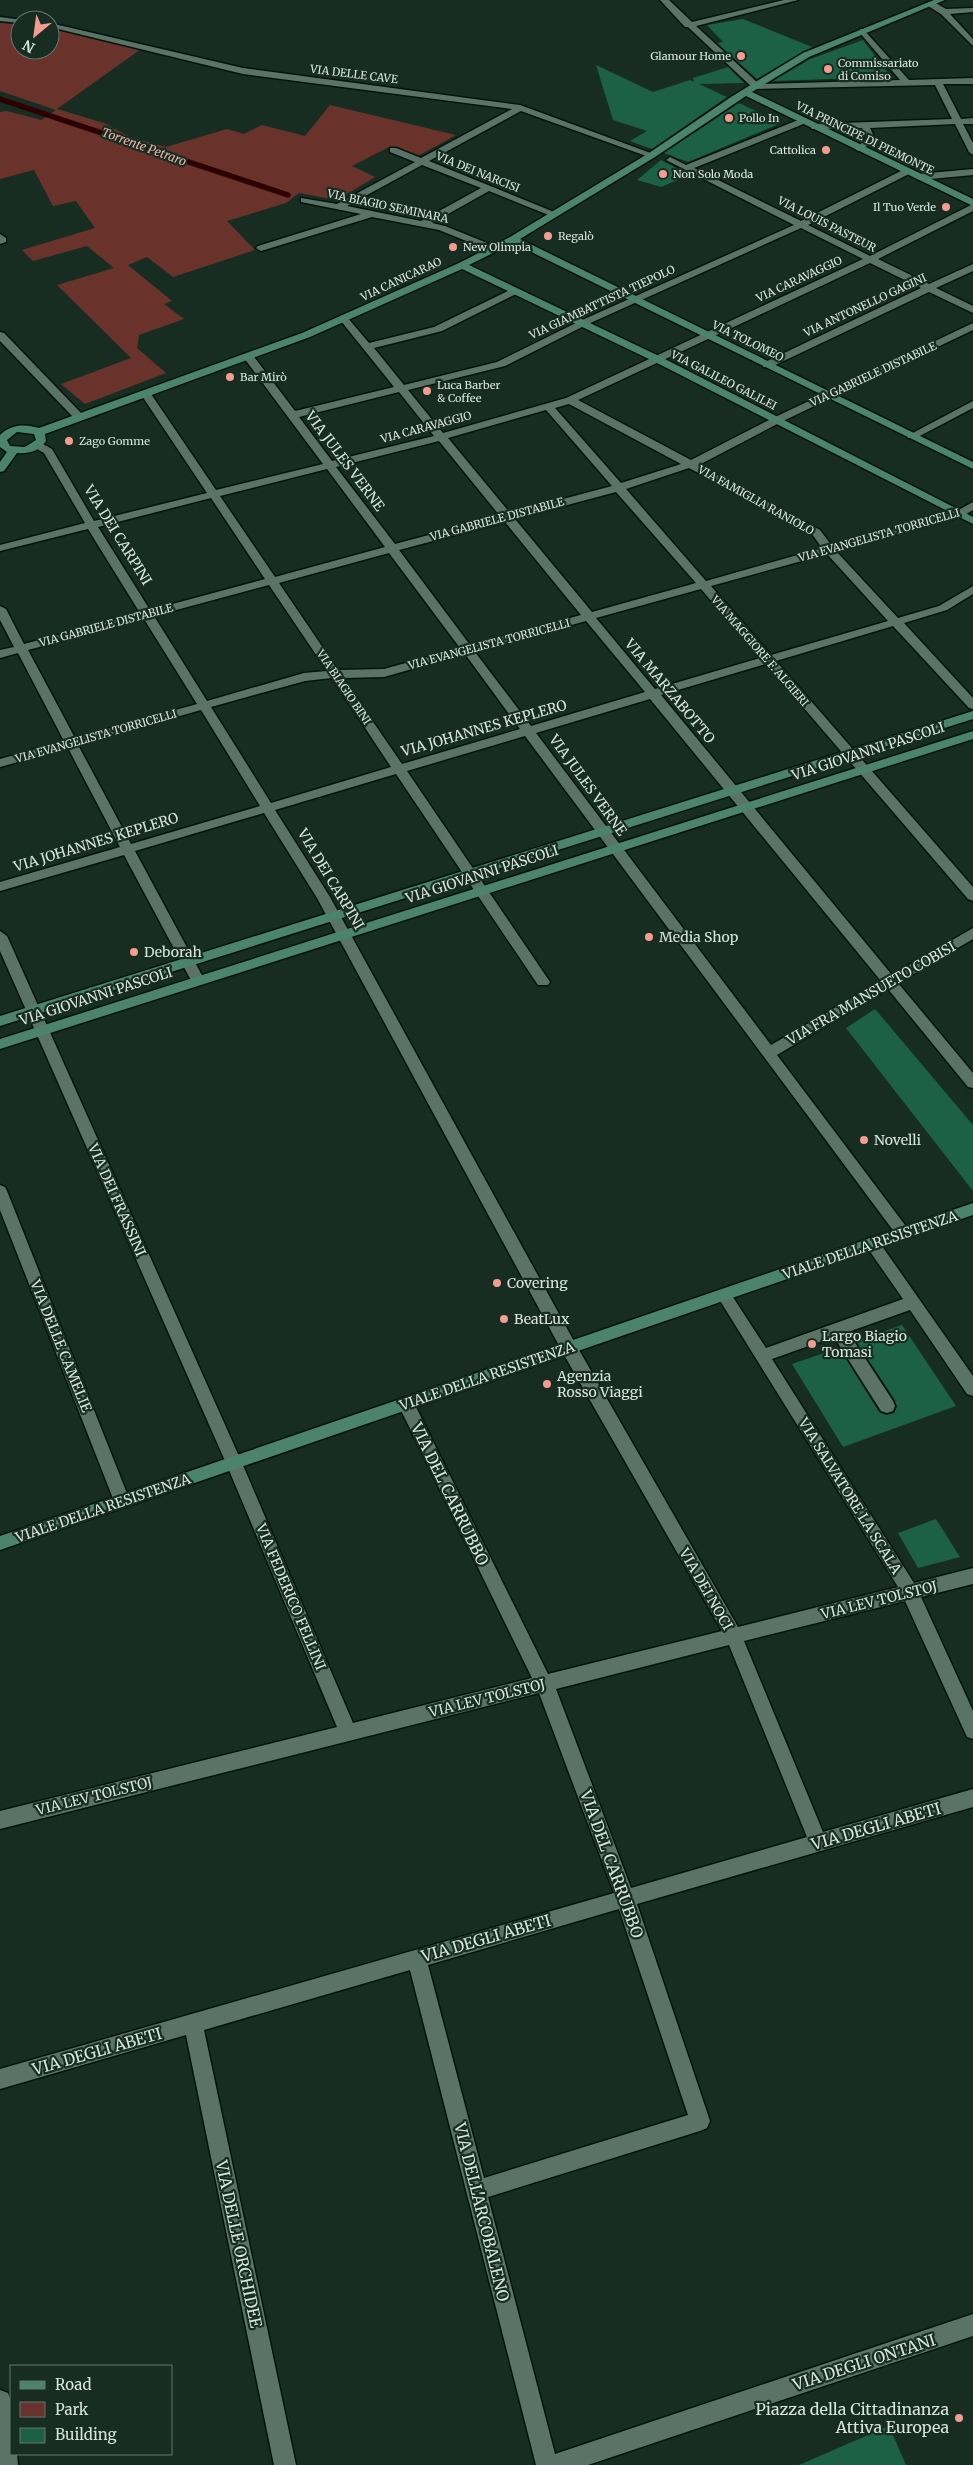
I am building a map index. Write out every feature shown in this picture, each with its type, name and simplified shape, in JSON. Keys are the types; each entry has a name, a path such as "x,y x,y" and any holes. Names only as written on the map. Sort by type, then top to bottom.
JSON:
{"street":[{"path":"664,0 688,25 757,87 973,81"},
{"path":"688,25 791,0"},
{"name":"VIA CANICARAO","path":"14,450 22,451 38,439 78,416 248,356 344,319 462,265 513,239 652,155 734,99 757,87 806,55 941,0"},
{"path":"931,4 944,12 972,42"},
{"path":"944,12 973,10"},
{"name":"VIA DELLE CAVE","path":"60,27 243,71 488,102 520,108 652,155"},
{"path":"863,31 906,82"},
{"path":"938,82 973,152"},
{"name":"VIA PRINCIPE DI PIEMONTE","path":"747,93 973,203"},
{"path":"338,207 424,162 520,108"},
{"path":"686,168 803,121"},
{"path":"815,126 973,121"},
{"path":"858,148 872,141 865,125"},
{"name":"VIA DEI NARCISI","path":"394,150 554,214"},
{"name":"VIA LOUIS PASTEUR","path":"670,160 803,224 973,310"},
{"name":"VIA GIAMBATTISTA TIEPOLO","path":"292,415 500,364 583,323 803,224 908,172"},
{"path":"919,176 973,172"},
{"path":"423,224 488,188"},
{"name":"VIA BIAGIO SEMINARA","path":"304,200 442,228 494,249"},
{"name":"VIA CARAVAGGIO","path":"0,548 441,437 570,400 871,259 973,207"},
{"path":"261,248 372,214"},
{"path":"0,237 3,240 0,241"},
{"name":"VIA TOLOMEO","path":"513,239 973,466"},
{"name":"VIA GALILEO GALILEI","path":"462,265 657,359 973,521"},
{"name":"VIA ANTONELLO GAGINI","path":"767,365 973,267"},
{"path":"367,347 438,329 516,290"},
{"name":"VIA MARZABOTTO","path":"344,319 973,1083"},
{"name":"VIA GABRIELE DISTABILE","path":"0,654 391,547 617,488 692,464 775,420 973,326"},
{"path":"0,335 78,416"},
{"name":"VIA JULES VERNE","path":"248,356 328,466 529,731 903,1233"},
{"name":"VIA BIAGIO BINI","path":"145,393 543,982"},
{"name":"VIA FAMIGLIA RANIOLO","path":"570,400 816,532 829,550 973,705"},
{"path":"912,436 973,404"},
{"name":"VIA MAGGIORE F. ALGIERI","path":"548,406 617,488 973,896"},
{"path":"0,469 14,450 2,445 2,435 16,429 33,430 38,439"},
{"name":"VIA DEI CARPINI","path":"38,439 48,451 345,934 569,1348"},
{"name":"VIA EVANGELISTA TORRICELLI","path":"0,763 304,678 335,674 384,673 959,514 973,505"},
{"name":"VIA JOHANNES KEPLERO","path":"0,887 268,806 529,731 942,608 973,589"},
{"path":"0,609 198,981"},
{"name":"VIA GIOVANNI PASCOLI","path":"0,1021 973,715"},
{"name":"VIA GIOVANNI PASCOLI","path":"0,1044 973,735"},
{"name":"VIA FRA MANSUETO COBISI","path":"769,1053 973,933"},
{"name":"VIA DEI FRASSINI","path":"0,936 234,1463"},
{"name":"VIA DELLE CAMELIE","path":"0,1191 122,1501"},
{"name":"VIALE DELLA RESISTENZA","path":"0,1543 973,1209"},
{"path":"872,1243 973,1389"},
{"name":"VIA SALVATORE LA SCALA","path":"724,1295 910,1592 973,1732"},
{"path":"762,1356 913,1302"},
{"path":"838,1329 887,1406"},
{"name":"VIA DEI NOCI","path":"569,1348 733,1636 818,1842"},
{"name":"VIA DEL CARRUBBO","path":"406,1404 554,1704 625,1898 700,2121 476,2191"},
{"name":"VIA FEDERICO FELLINI","path":"234,1463 348,1732"},
{"name":"VIA LEV TOLSTOJ","path":"0,1820 973,1576"},
{"name":"VIA DEGLI ABETI","path":"0,2079 973,1798"},
{"name":"VIA DELL'ARCOBALENO","path":"417,1958 547,2465"},
{"name":"VIA DELLE ORCHIDEE","path":"193,2023 285,2465"},
{"name":"VIA DEGLI ONTANI","path":"555,2465 973,2326"},
{"path":"0,2401 7,2465"}],"green space":[{"path":"0,23 10,24 10,60 60,60 60,29 141,49 57,109 104,123 130,137 166,147 227,129 244,134 262,125 305,136 330,105 456,135 416,157 389,147 352,166 375,177 337,200 299,193 286,203 227,221 255,250 173,277 147,257 128,265 172,301 164,304 184,319 139,335 137,348 166,373 85,404 61,384 131,358 57,285 114,268 87,246 33,261 22,250 95,228 76,201 53,206 34,170 0,179 0,112 7,111 41,120 56,110 0,91"}],"building":[{"path":"743,19 812,47 757,79 717,43 723,42 707,25"},
{"path":"863,40 891,77 773,81 810,59"},
{"path":"596,65 653,92 690,80 694,82 693,78 728,67 744,83 699,84 727,97 652,149 630,141 647,131 613,120"},
{"path":"739,103 781,123 688,162 664,153"},
{"path":"661,160 689,175 661,187 637,180"},
{"path":"875,1009 973,1125 973,1191 846,1028"},
{"path":"902,1325 956,1406 843,1447 792,1364 839,1348 879,1412 886,1415 894,1413 897,1407 895,1400 856,1341"},
{"path":"936,1519 960,1557 918,1568 898,1533"},
{"path":"889,2426 906,2465 799,2465"}],"waterway":[{"name":"Torrente Petraro","path":"0,99 288,195"}],"place":[{"name":"Glamour Home","path":"741,56"},
{"name":"Commissariato di Comiso","path":"828,69"},
{"name":"Pollo In","path":"729,118"},
{"name":"Cattolica","path":"826,150"},
{"name":"Non Solo Moda","path":"663,174"},
{"name":"Il Tuo Verde","path":"946,207"},
{"name":"Regalò","path":"548,236"},
{"name":"New Olimpia","path":"453,247"},
{"name":"Bar Mirò","path":"230,377"},
{"name":"Luca Barber & Coffee","path":"427,391"},
{"name":"Zago Gomme","path":"69,441"},
{"name":"Media Shop","path":"649,937"},
{"name":"Deborah","path":"134,952"},
{"name":"Novelli","path":"864,1140"},
{"name":"Covering","path":"497,1283"},
{"name":"BeatLux","path":"504,1319"},
{"name":"Largo Biagio Tomasi","path":"812,1344"},
{"name":"Agenzia Rosso Viaggi","path":"547,1384"},
{"name":"Piazza della Cittadinanza Attiva Europea","path":"959,2418"}]}
